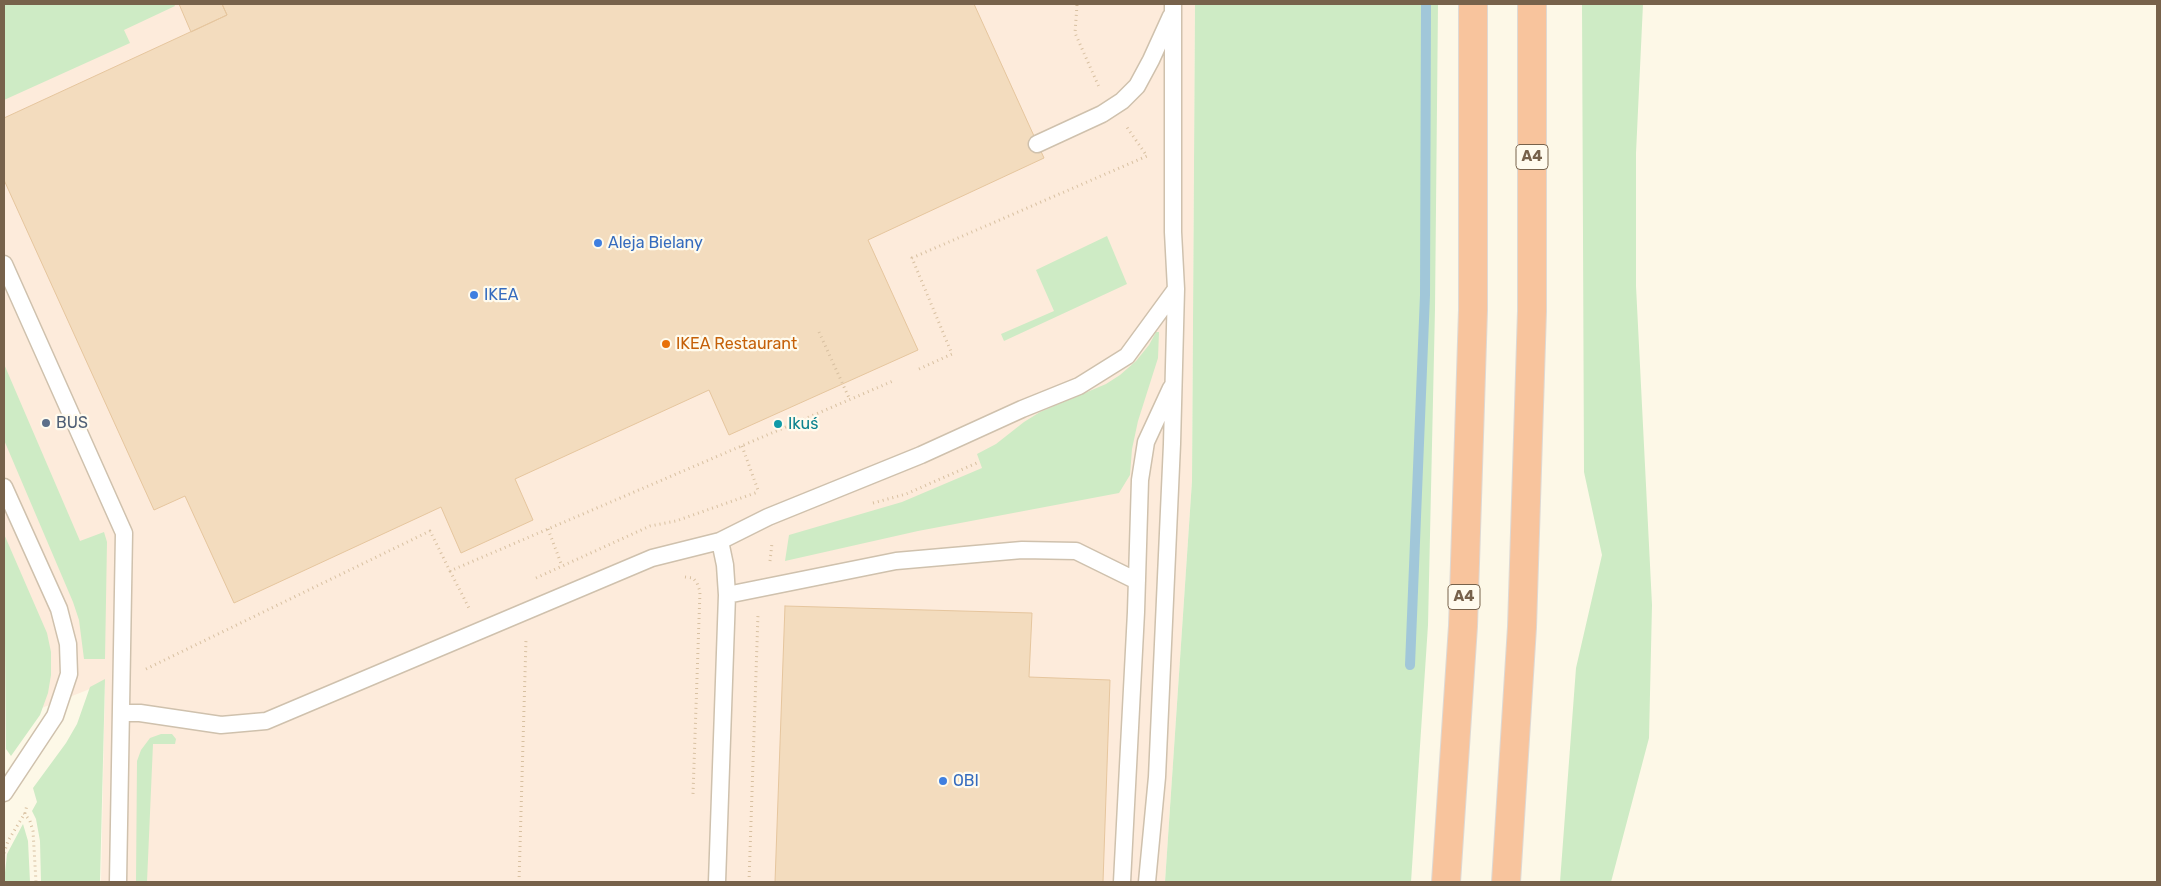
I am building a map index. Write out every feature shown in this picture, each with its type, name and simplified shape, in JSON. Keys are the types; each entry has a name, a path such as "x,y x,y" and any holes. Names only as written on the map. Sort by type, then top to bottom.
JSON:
{"highway":[{"name":"A4","path":"1446,882 1463,626 1472,320 1474,4"},
{"name":"A4","path":"1506,882 1522,627 1532,311 1532,4"}],"lane":[{"path":"1037,144 1110,109 1122,102 1138,86 1173,6"},
{"path":"1147,882 1157,777 1176,289 1173,232 1173,6"},
{"path":"4,264 124,533 118,882"},
{"path":"121,713 140,713 221,725 266,722 652,558 720,541 768,517 921,456 1022,409 1079,386 1127,356 1176,289"},
{"path":"1122,882 1137,581 1140,480 1146,442 1173,383"},
{"path":"4,487 59,609 68,644 68,674 55,716 4,793"},
{"path":"717,882 727,594 725,565 720,541"},
{"path":"727,594 896,561 1022,550 1076,551 1137,581"}],"path":[{"path":"919,369 952,354 912,258 1148,156 1128,128 1110,109 1075,33 1077,5"},
{"path":"819,332 850,400"},
{"path":"450,571 892,381"},
{"path":"742,446 761,498"},
{"path":"530,580 650,526 676,521 758,492"},
{"path":"548,529 562,566"},
{"path":"143,670 430,531 468,608 477,604"},
{"path":"680,577 692,578 697,583 700,591 693,795"},
{"path":"749,882 758,613 760,606"},
{"path":"519,882 526,631"},
{"path":"4,853 8,840 25,813 28,796"},
{"path":"20,808 25,813 33,831 36,882"}],"shaded area":[{"name":"Aleja Bielany","path":"4,4 1195,4 1192,481 1165,882 101,882 105,683 24,715 4,622"}],"green space":[{"path":"4,4 174,4 175,6 124,30 130,43 4,100"},
{"path":"1195,4 1438,4 1435,309 1428,625 1411,882 1165,882 1192,481"},
{"path":"1582,4 1643,4 1636,153 1636,286 1652,605 1649,738 1611,882 1560,882 1576,668 1602,555 1584,472"},
{"path":"1107,236 1127,284 1004,341 1001,334 1054,311 1036,270"},
{"path":"1156,332 1159,332 1158,358 1138,421 1132,449 1130,475 1119,493 918,531 785,561 789,535 902,502 982,468 977,454 996,444 1040,412 1106,384 1120,375 1136,361 1149,345"},
{"path":"4,364 80,541 104,532 107,542 105,659 84,659 79,620 73,602 4,440"},
{"path":"4,534 47,633 51,652 51,675 48,693 40,715 11,756 6,749"},
{"path":"105,679 100,882 41,882 40,841 36,819 32,811 37,802 33,788 66,743 77,724 90,687"},
{"path":"161,734 172,734 176,739 175,744 153,744 147,882 136,882 137,761 141,750 150,738"},
{"path":"23,824 28,841 30,882 4,882 7,854"}],"building":[{"path":"179,4 222,4 227,15 191,32"},
{"name":"IKEA","path":"222,4 974,4 1044,158 868,240 918,350 729,435 709,390 515,479 533,520 461,553 441,507 234,603 185,496 154,510 4,180 4,118 227,15"},
{"name":"OBI","path":"785,606 1032,613 1029,677 1110,680 1103,882 775,882"}],"waterway":[{"path":"1410,665 1425,295 1426,4"}],"place":[{"name":"Aleja Bielany","path":"598,243"},
{"name":"IKEA","path":"474,295"},
{"name":"IKEA Restaurant","path":"666,344"},
{"name":"BUS","path":"46,423"},
{"name":"Ikuś","path":"778,424"},
{"name":"OBI","path":"943,781"}]}
